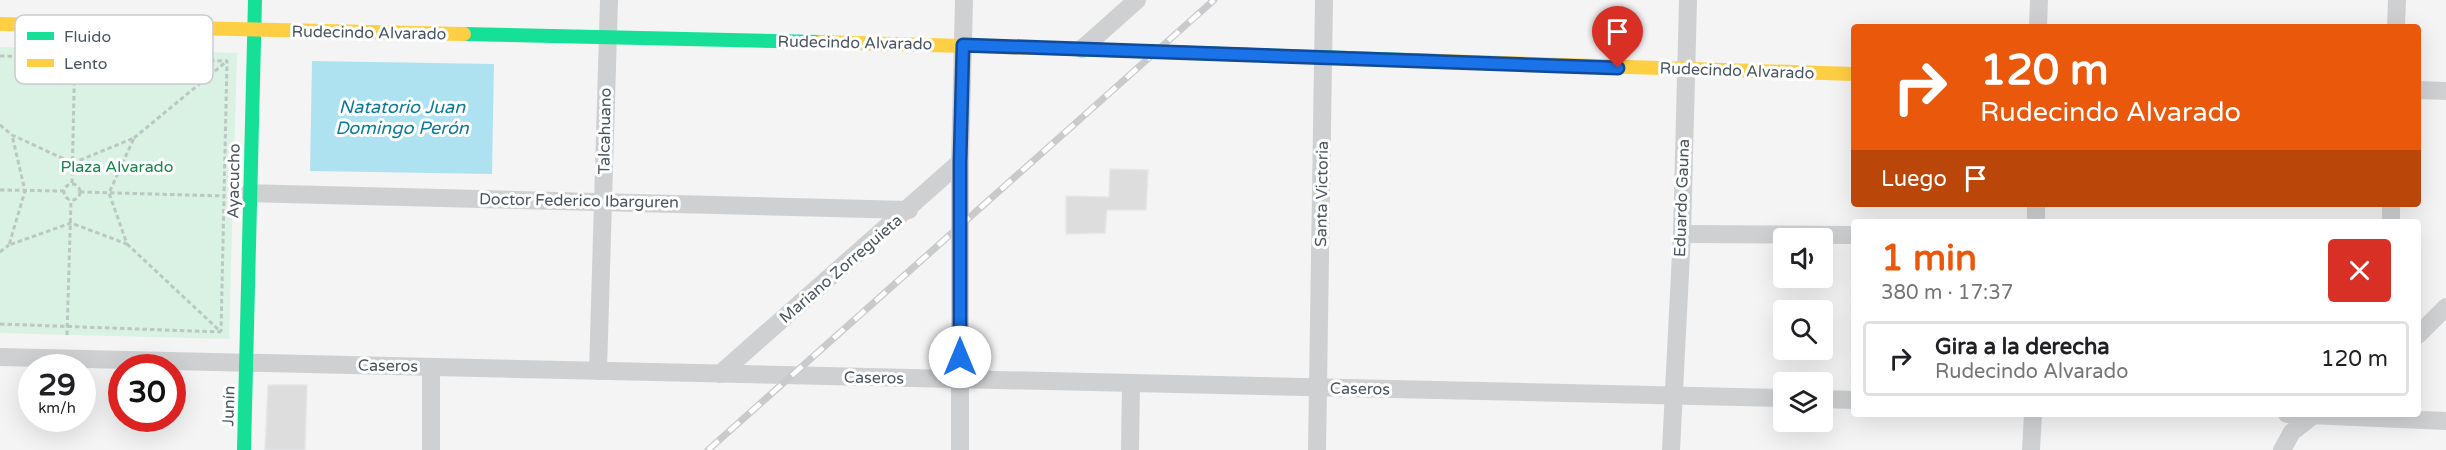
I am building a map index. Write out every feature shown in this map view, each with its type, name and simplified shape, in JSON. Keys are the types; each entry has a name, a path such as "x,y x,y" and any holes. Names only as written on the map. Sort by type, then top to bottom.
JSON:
{"street":[{"name":"Ayacucho","path":"247,364 241,195 255,31 255,0"},
{"name":"Talcahuano","path":"598,371 609,0"},
{"path":"960,450 960,162 964,0"},
{"path":"1082,49 1137,0"},
{"name":"Santa Victoria","path":"1317,450 1324,0"},
{"name":"Eduardo Gauna","path":"1671,450 1682,234 1688,0"},
{"path":"2038,24 2039,0"},
{"path":"2396,24 2397,0"},
{"name":"Rudecindo Alvarado","path":"0,24 15,24"},
{"name":"Rudecindo Alvarado","path":"213,30 963,45 1851,74"},
{"path":"2421,90 2446,91"},
{"name":"Mariano Zorreguieta","path":"720,374 909,210 960,162"},
{"name":"Doctor Federico Ibarguren","path":"241,195 603,201 909,210"},
{"path":"1682,234 1851,235"},
{"path":"2421,332 2446,307"},
{"name":"Caseros","path":"0,357 1773,398"},
{"name":"Junín","path":"244,450 247,364"},
{"path":"431,450 432,367"},
{"path":"1130,450 1131,384"},
{"path":"1833,399 1851,400"},
{"path":"2031,450 2033,417"},
{"path":"2282,450 2292,432 2311,417"},
{"path":"2358,417 2446,421"}],"path":[{"path":"0,56 15,56"},
{"path":"213,73 232,57"},
{"path":"213,61 227,61"},
{"path":"221,332 227,61"},
{"path":"75,84 72,183 80,192 241,195"},
{"path":"0,124 12,135 73,163 134,138 199,84"},
{"path":"9,245 26,191 12,135"},
{"path":"127,244 109,193 134,138"},
{"path":"63,191 72,183"},
{"path":"0,190 63,191"},
{"path":"63,191 66,198 71,200 78,197 80,192"},
{"path":"68,334 71,200"},
{"path":"0,252 9,245 70,223 127,244 221,332"},
{"path":"0,324 221,332"}],"green space":[{"name":"Plaza Alvarado","path":"0,47 15,47 15,84 213,84 213,52 237,53 229,339 0,333"}],"water":[{"name":"Natatorio Juan Domingo Perón","path":"312,61 494,64 492,174 310,171"}],"building":[{"path":"1110,169 1148,170 1146,210 1107,210 1105,233 1066,234 1066,196 1109,197"},
{"path":"268,385 307,385 305,450 265,450"}],"railway":[{"path":"708,450 1214,0"}],"traffic: fast":[{"path":"244,450 255,0"},
{"path":"464,34 820,42"},
{"path":"1073,49 1440,61"}],"traffic: slow":[{"path":"0,24 15,24"},
{"path":"213,29 464,34"},
{"path":"820,42 1073,49"},
{"path":"1440,61 1851,74"}],"route":[{"path":"960,357 960,162 963,45 1618,68"}]}
